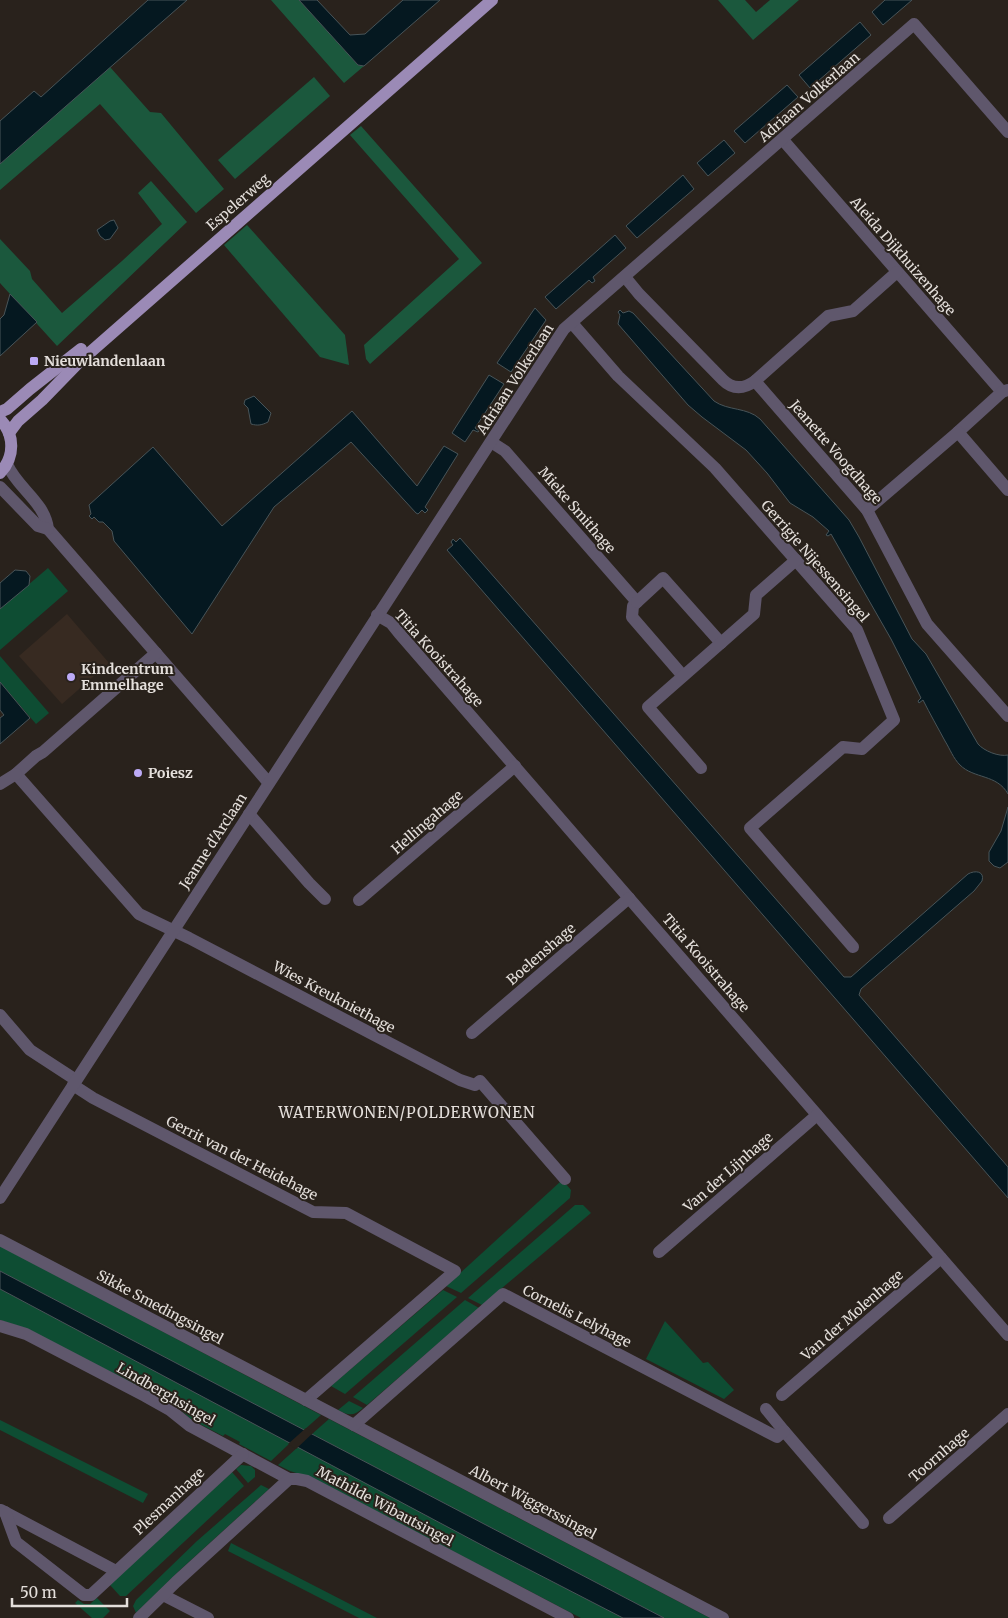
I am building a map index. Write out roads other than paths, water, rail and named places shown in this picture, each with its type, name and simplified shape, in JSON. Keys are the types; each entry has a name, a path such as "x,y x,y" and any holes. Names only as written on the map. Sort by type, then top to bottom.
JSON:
{"main road":[{"name":"Espelerweg","path":"0,412 74,355 479,0"},
{"name":"Espelerweg","path":"9,433 18,421 42,400 78,363 492,0"},
{"path":"0,419 9,433 12,449 4,468"}],"street":[{"name":"Adriaan Volkerlaan","path":"268,782 492,442 560,335 572,323 914,24 1008,132"},
{"name":"Aleida Dijkhuizenhage","path":"783,140 897,272 1005,391"},
{"path":"625,277 639,294 727,384 739,388 755,381 828,316 853,312 897,272"},
{"name":"Gerrigje Nijessensingel","path":"572,323 618,376 715,468 857,630 894,720 862,749 843,747 750,828 854,947"},
{"name":"Jeanette Voogdhage","path":"755,381 868,510 927,624 1008,716"},
{"path":"868,510 1005,391"},
{"path":"958,432 1008,490"},
{"name":"Mieke Smithage","path":"492,442 506,451 637,602"},
{"path":"4,468 16,479 47,518 48,529"},
{"path":"0,487 38,526 48,529 268,782"},
{"path":"700,768 648,707 754,614 756,595 796,560"},
{"path":"683,676 632,617 632,606 664,578 721,643"},
{"name":"Titia Kooistrahage","path":"377,615 390,623 1008,1335"},
{"path":"0,784 16,774 43,752 156,653"},
{"name":"Hellingahage","path":"359,900 515,766"},
{"path":"16,774 137,912 173,931"},
{"name":"Jeanne d'Arclaan","path":"0,1198 268,782"},
{"path":"249,814 314,889 325,899"},
{"name":"Boelenshage","path":"472,1033 629,898"},
{"name":"Wies Kreukniethage","path":"173,931 460,1080 475,1085 480,1081 565,1179"},
{"name":"Gerrit van der Heidehage","path":"0,1015 30,1050 102,1102 313,1212 346,1214 455,1271 306,1400"},
{"name":"Van der Lijnhage","path":"659,1252 817,1115"},
{"name":"Sikke Smedingsingel","path":"0,1240 330,1412"},
{"name":"Van der Molenhage","path":"782,1395 941,1258"},
{"name":"Cornelis Lelyhage","path":"354,1425 503,1294 777,1437 784,1431"},
{"name":"Lindberghsingel","path":"0,1326 26,1334 136,1392 170,1410 190,1426 289,1479"},
{"path":"766,1409 863,1523"},
{"name":"Albert Wiggerssingel","path":"330,1412 722,1618"},
{"name":"Toornhage","path":"889,1518 1008,1414"},
{"name":"Plesmanhage","path":"2,1511 16,1542 84,1595 91,1595 243,1454"},
{"path":"139,1618 289,1479"},
{"name":"Mathilde Wibautsingel","path":"289,1479 307,1481 568,1618"},
{"name":"Plesmanhage","path":"2,1511 116,1571"},
{"path":"163,1595 208,1618"}],"water":[{"path":"148,0 187,0 0,164 0,121 34,91 41,97"},
{"path":"299,0 317,0 350,35 365,34 403,0 440,0 364,66 358,65"},
{"path":"885,0 912,0 883,25 872,12"},
{"path":"860,22 871,35 810,88 799,75"},
{"path":"787,85 798,97 745,143 734,131"},
{"path":"724,140 735,153 708,176 697,163"},
{"path":"683,175 694,189 637,238 626,226"},
{"path":"114,220 118,228 110,239 105,240 97,230"},
{"path":"615,235 626,248 593,277 595,281 592,283 589,280 556,309 545,297"},
{"path":"10,294 37,322 0,356 0,319 4,315"},
{"path":"535,308 546,320 511,372 497,363"},
{"path":"620,310 623,313 629,311 633,313 714,401 755,415 760,419 849,520 912,639 926,654 978,744 992,753 1008,755 1008,794 998,783 972,773 955,759 923,700 919,703 918,701 921,698 891,639 831,534 826,535 829,531 813,517 790,503 746,450 688,405 618,324 620,315 618,312"},
{"path":"489,375 504,384 475,428 479,431 473,430 465,442 452,433"},
{"path":"254,396 271,413 268,422 256,425 251,424 248,408 244,404 245,400"},
{"path":"352,411 417,486 444,446 458,454 425,507 428,510 425,513 422,510 418,514 416,513 351,442 274,507 192,634 114,541 112,531 103,522 99,522 94,517 92,519 89,516 91,514 89,505 153,447 222,526"},
{"path":"460,538 844,977 851,977 968,874 981,873 982,881 974,891 861,989 859,995 1008,1167 1008,1198 447,550 453,545 451,542 453,539 456,542"},
{"path":"15,570 26,571 30,576 29,585 0,609 0,583"},
{"path":"0,682 30,718 0,744 0,718 4,715 0,710"},
{"path":"1008,807 1008,862 1000,868 994,866 989,861 989,852 1001,831"},
{"path":"0,1271 664,1618 623,1618 491,1550 0,1289"}],"place":[{"name":"Nieuwlandenlaan","path":"34,361"},
{"name":"Kindcentrum Emmelhage","path":"71,677"},
{"name":"Poiesz","path":"138,773"}],"district":[{"name":"WATERWONEN/POLDERWONEN","path":"407,1113"}]}
